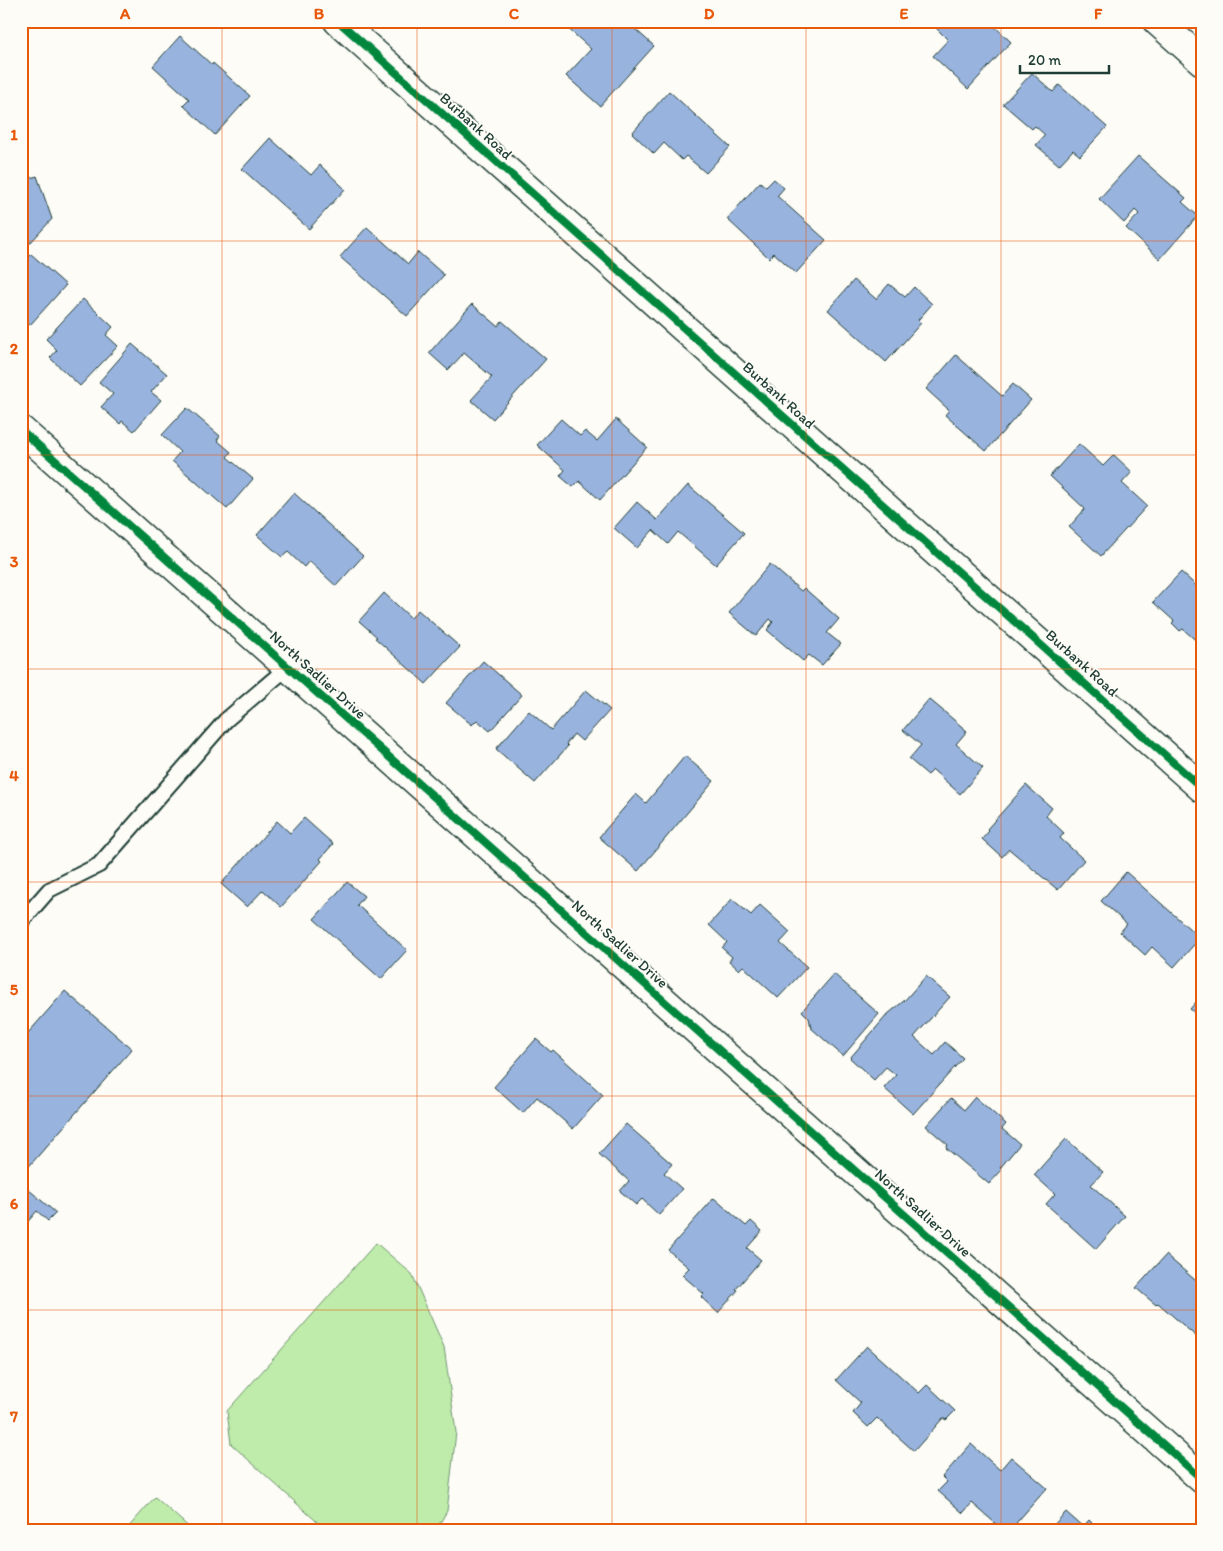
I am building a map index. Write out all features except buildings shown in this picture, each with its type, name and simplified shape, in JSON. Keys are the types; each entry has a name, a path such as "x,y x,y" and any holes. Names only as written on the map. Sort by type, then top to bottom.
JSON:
{"street":[{"name":"Burbank Road","path":"338,21 1202,788"},
{"path":"1157,21 1202,61"},
{"name":"North Sadlier Drive","path":"21,430 1202,1479"}],"lane":[{"path":"21,922 49,890 99,865 226,720 288,667"}],"green space":[{"path":"376,1243 412,1274 444,1347 456,1432 447,1511 436,1530 326,1530 231,1444 227,1411"},
{"path":"155,1497 192,1530 126,1530"}],"cycle path":[{"path":"338,21 1202,788"},
{"path":"21,430 1202,1479"}]}
